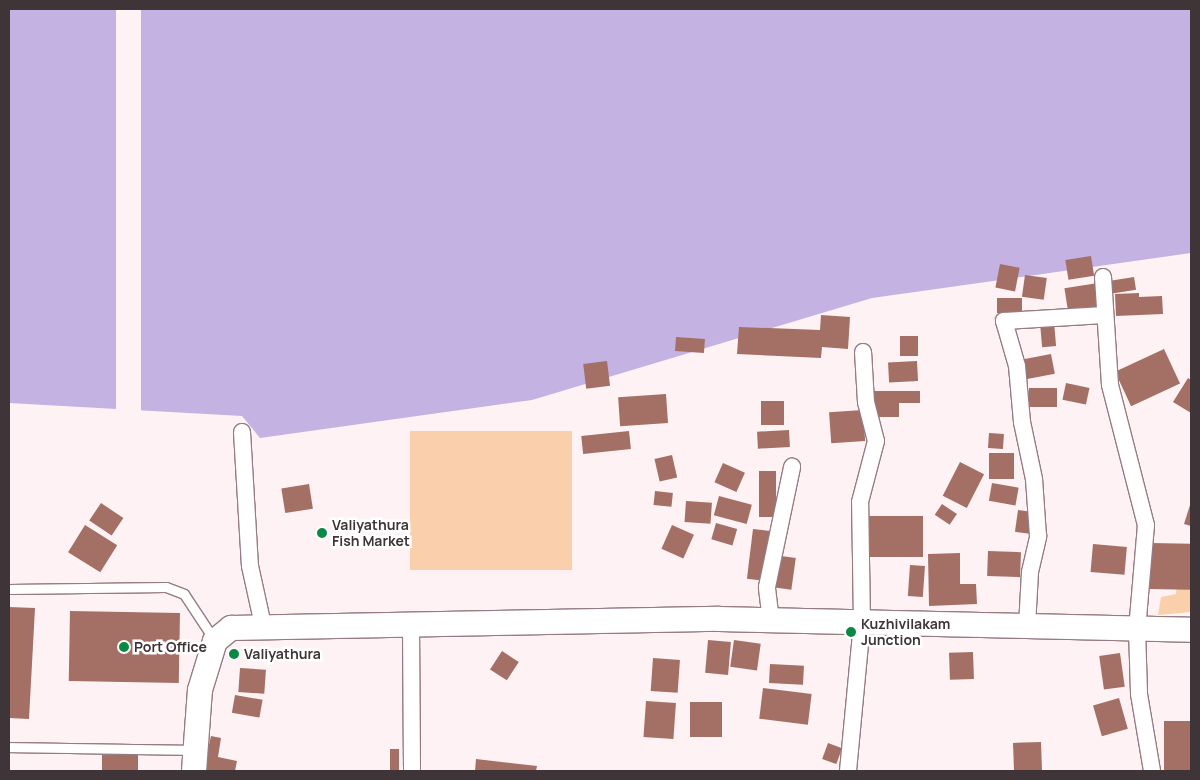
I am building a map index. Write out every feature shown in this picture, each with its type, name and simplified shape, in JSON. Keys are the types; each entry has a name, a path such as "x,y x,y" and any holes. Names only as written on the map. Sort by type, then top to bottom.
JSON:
{"main road":[{"path":"195,760 200,690 216,641 231,628 263,625 411,626 771,621 1191,630"}],"street":[{"path":"1103,277 1110,385 1146,525 1145,577 1137,628 1139,694 1152,771"},
{"path":"1027,626 1030,572 1038,536 1034,479 1022,422 1017,366 1004,321 1105,315"},
{"path":"848,771 862,623 860,502 876,442 866,402 863,352"},
{"path":"242,432 250,566 263,625"},
{"path":"771,621 767,587 792,466"},
{"path":"411,626 412,771"}],"lane":[{"path":"9,589 166,587 184,594 216,641"},
{"path":"9,747 195,760"}],"shaded area":[{"path":"9,9 1191,9 1191,253 872,298 532,400 260,438 242,416 9,403"},
{"path":"410,431 572,431 572,570 410,570"},
{"path":"1178,568 1191,569 1191,612 1158,615 1161,597 1176,594"}],"pier":[{"path":"116,9 141,9 141,411 116,411"}],"building":[{"path":"1091,256 1094,276 1068,280 1065,260"},
{"path":"1000,264 1020,268 1015,291 995,288"},
{"path":"1025,275 1047,278 1044,300 1022,297"},
{"path":"1134,277 1136,290 1109,294 1107,281"},
{"path":"1098,283 1102,309 1068,314 1064,288"},
{"path":"1139,293 1139,297 1162,296 1163,314 1116,316 1115,294"},
{"path":"997,298 1022,298 1022,313 997,313"},
{"path":"821,315 850,317 848,349 822,347 821,358 737,354 739,327 820,330"},
{"path":"1054,322 1056,346 1042,347 1040,323"},
{"path":"900,336 918,336 918,356 900,356"},
{"path":"676,337 705,339 704,353 675,351"},
{"path":"1164,349 1180,383 1131,406 1115,372"},
{"path":"1051,354 1055,374 1023,380 1020,360"},
{"path":"607,361 610,386 586,389 583,364"},
{"path":"917,361 918,381 889,382 888,363"},
{"path":"1188,378 1191,380 1191,413 1173,402"},
{"path":"1066,383 1089,388 1086,405 1062,400"},
{"path":"1029,388 1057,388 1057,407 1029,407"},
{"path":"872,391 920,391 920,403 899,403 899,417 872,417"},
{"path":"666,394 668,423 620,426 618,397"},
{"path":"761,401 784,401 784,425 761,425"},
{"path":"863,410 865,441 831,443 829,412"},
{"path":"789,430 790,447 758,449 757,432"},
{"path":"629,431 631,449 583,454 581,436"},
{"path":"989,433 1004,434 1003,449 988,448"},
{"path":"989,453 1014,453 1014,479 989,479"},
{"path":"672,455 677,477 660,481 654,459"},
{"path":"960,462 984,474 967,508 943,496"},
{"path":"723,463 745,473 736,492 714,482"},
{"path":"759,471 776,471 776,517 759,517"},
{"path":"992,483 1019,488 1015,505 989,501"},
{"path":"309,484 313,509 285,513 281,488"},
{"path":"655,491 673,493 671,507 654,505"},
{"path":"719,496 752,505 747,524 714,515"},
{"path":"686,501 712,503 710,524 685,522"},
{"path":"1191,502 1191,526 1184,524"},
{"path":"101,503 123,518 112,536 89,520"},
{"path":"942,504 957,514 950,525 935,515"},
{"path":"1018,510 1033,512 1030,534 1015,532"},
{"path":"867,516 923,516 923,557 867,557"},
{"path":"716,523 737,529 732,545 711,539"},
{"path":"85,525 117,545 100,572 68,552"},
{"path":"672,525 694,535 683,559 661,549"},
{"path":"753,529 770,531 764,581 747,579"},
{"path":"1150,543 1191,544 1190,590 1149,589"},
{"path":"1093,544 1127,547 1124,575 1091,572"},
{"path":"988,551 1021,552 1020,577 987,576"},
{"path":"960,553 960,584 976,584 977,604 929,606 928,554"},
{"path":"774,555 796,558 791,590 770,587"},
{"path":"910,565 925,566 923,597 908,596"},
{"path":"9,607 35,608 29,719 9,718"},
{"name":"Port Office","path":"70,611 180,613 179,683 69,681"},
{"path":"708,640 731,642 728,675 705,673"},
{"path":"734,640 761,644 757,670 730,667"},
{"path":"502,651 519,662 507,680 490,669"},
{"path":"973,652 974,679 950,680 949,653"},
{"path":"1120,653 1125,687 1104,690 1099,656"},
{"path":"653,658 680,660 678,693 651,691"},
{"path":"770,664 804,666 803,685 769,683"},
{"path":"240,668 266,670 264,694 238,692"},
{"path":"763,688 812,694 808,725 759,719"},
{"path":"235,695 263,700 259,718 232,713"},
{"path":"1119,698 1128,729 1102,736 1093,705"},
{"path":"646,701 676,703 673,739 643,737"},
{"path":"690,702 722,702 722,737 690,737"},
{"path":"1164,721 1191,721 1191,771 1164,771"},
{"path":"211,736 221,738 218,757 237,761 235,771 203,771"},
{"path":"1041,742 1042,771 1014,771 1013,743"},
{"path":"828,743 842,748 836,764 822,759"},
{"path":"390,749 399,749 399,771 390,771"},
{"path":"102,755 138,755 138,771 102,771"},
{"path":"476,759 537,766 536,771 475,771"}],"place":[{"name":"Valiyathura Fish Market","path":"322,533"},
{"name":"Kuzhivilakam Junction","path":"851,632"},
{"name":"Port Office","path":"124,647"},
{"name":"Valiyathura","path":"234,654"}]}
